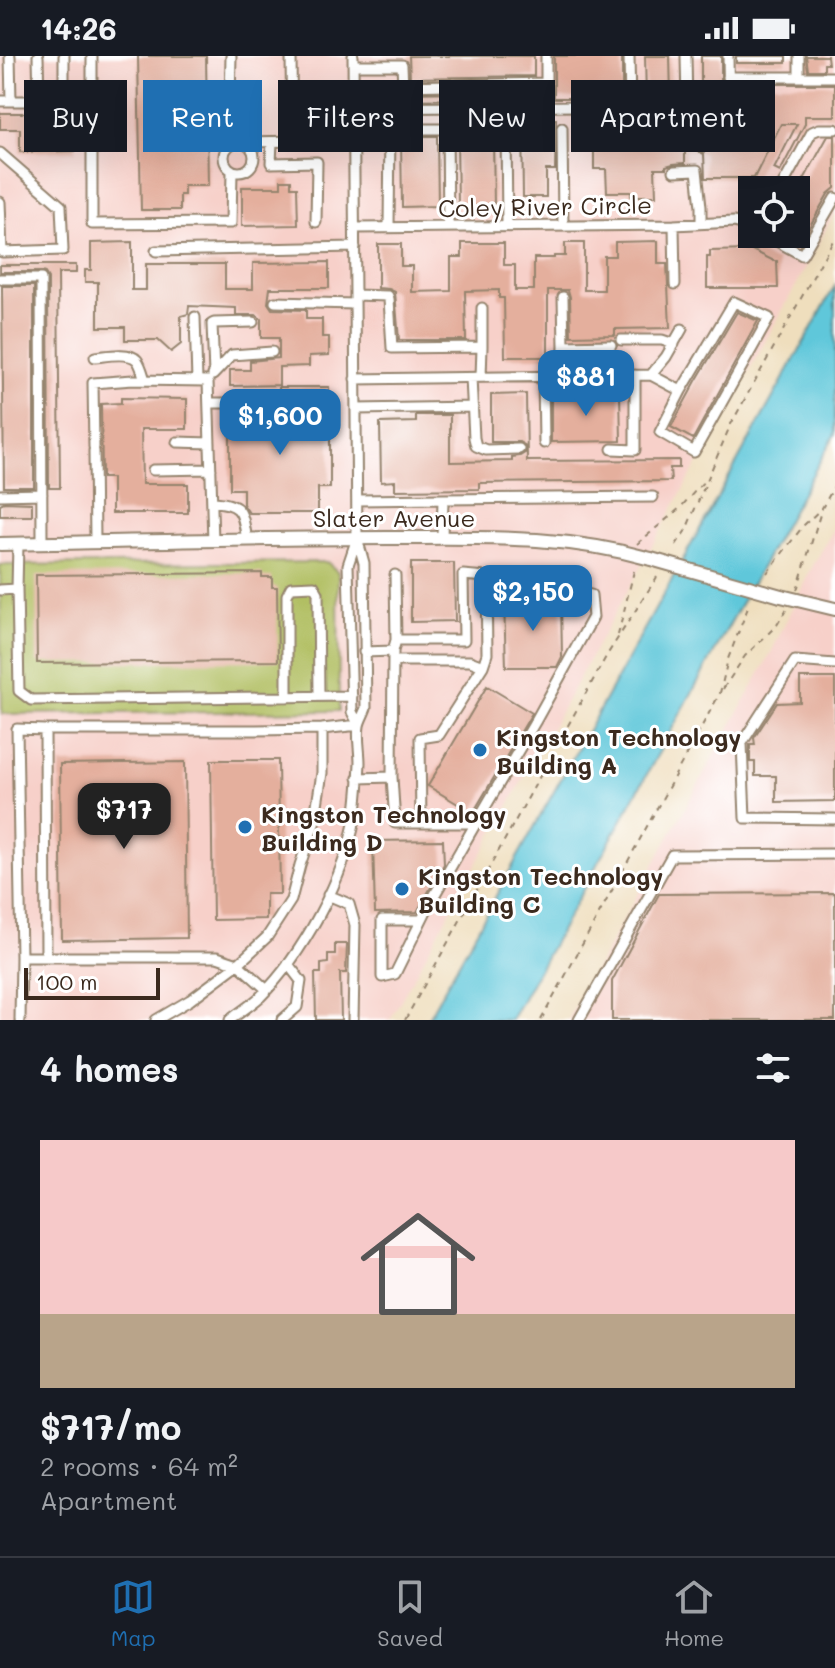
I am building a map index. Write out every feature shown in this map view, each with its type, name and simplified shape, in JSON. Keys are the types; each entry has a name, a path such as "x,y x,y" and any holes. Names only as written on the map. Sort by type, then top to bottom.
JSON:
{"main road":[{"name":"Slater Avenue","path":"0,544 357,538 536,539 598,546 639,555 835,609"}],"street":[{"path":"5,101 10,56"},
{"path":"38,56 39,80"},
{"path":"64,56 64,80"},
{"path":"92,56 92,224 231,223 232,171"},
{"path":"230,80 231,56"},
{"path":"291,56 291,80"},
{"path":"546,56 546,80"},
{"path":"629,56 629,80"},
{"path":"686,56 686,80"},
{"path":"728,56 728,80"},
{"path":"799,56 799,77"},
{"path":"353,61 402,60 403,86 439,85"},
{"path":"728,77 835,77"},
{"path":"562,128 563,226"},
{"path":"788,176 812,132 835,129"},
{"path":"262,142 278,142"},
{"path":"272,142 271,163 317,162 316,222"},
{"path":"224,152 225,164 232,171 243,172 253,162 253,152"},
{"path":"230,1020 266,989 307,936 328,895 355,819 359,725 366,708 364,563 357,538 354,152"},
{"path":"389,227 390,152"},
{"path":"447,152 448,227"},
{"path":"506,152 507,226"},
{"path":"0,153 61,206 63,250 2,252 0,202"},
{"path":"674,171 697,170 701,223"},
{"path":"810,241 835,198"},
{"name":"Coley River Circle","path":"355,228 738,223"},
{"path":"674,225 675,284"},
{"path":"156,251 355,247"},
{"path":"789,248 802,255 806,248"},
{"path":"0,279 41,279 42,543"},
{"path":"275,302 388,296 392,348 482,347"},
{"path":"563,297 563,376"},
{"path":"734,302 769,318 694,452 660,432 681,391 734,302"},
{"path":"482,308 482,347 473,407 476,446 486,450 519,449"},
{"path":"195,317 197,381"},
{"path":"213,541 209,403 212,324 253,322"},
{"path":"651,375 682,329"},
{"path":"621,340 662,340 674,344"},
{"path":"564,346 611,345"},
{"path":"95,542 93,383 197,381 211,378 232,355 272,352"},
{"path":"95,357 134,358 145,380"},
{"path":"612,449 635,450 635,375"},
{"path":"355,379 651,375 681,391"},
{"path":"543,376 544,443"},
{"path":"209,403 246,403"},
{"path":"356,409 473,407"},
{"path":"177,442 210,443"},
{"path":"153,470 211,469"},
{"path":"0,495 42,494"},
{"path":"357,500 653,497"},
{"path":"442,538 443,499"},
{"path":"212,502 235,505 243,520 247,540"},
{"path":"357,538 348,565 352,712 359,725"},
{"path":"18,544 19,691 31,700 352,696"},
{"path":"395,575 392,777 395,823 476,823"},
{"path":"396,640 464,640 463,575 591,595 593,617 421,920 395,974 382,977 382,920 421,920"},
{"path":"421,823 420,738 439,735 483,666 487,654 486,577"},
{"path":"287,697 287,595 291,587 314,586 318,593 319,696"},
{"path":"0,590 17,589"},
{"path":"364,652 470,661 483,666"},
{"path":"835,664 795,661 742,743 745,818 835,819"},
{"path":"20,1020 17,729 322,729 359,725"},
{"path":"156,1020 190,1000 238,964 267,937 291,900 314,824 322,773 322,729"},
{"path":"45,730 46,957"},
{"path":"358,778 392,777"},
{"path":"579,1020 672,855 835,854"},
{"path":"328,895 349,904 355,925 353,1020"},
{"path":"21,957 217,957 238,964 266,989"},
{"path":"282,1020 297,1007 301,981 288,964"}],"path":[{"path":"676,545 686,530 730,426 835,237"},
{"path":"617,640 639,555 708,476"},
{"path":"541,1020 720,693 745,656 777,625 787,598 800,583 818,517 835,485"},
{"path":"767,573 804,525 822,508"},
{"path":"405,1020 617,640 657,577"},
{"path":"720,693 728,659 749,605"}],"shaded area":[{"path":"0,56 835,56 835,211 390,1020 0,1020"},
{"path":"835,527 835,1020 568,1020 770,655"}],"green space":[{"path":"327,562 338,572 339,711 2,714 0,565"}],"water":[{"path":"835,286 835,434 511,1020 427,1020"}],"building":[{"path":"138,56 206,56 206,80 143,80 143,152 207,152 208,186 184,186 184,195 180,195 180,210 141,210"},
{"path":"409,56 534,56 534,76 410,78"},
{"path":"554,56 622,56 622,80 571,80 571,98 555,98"},
{"path":"645,56 670,56 671,80 646,80"},
{"path":"701,56 721,56 721,80 701,80"},
{"path":"736,56 786,56 786,63 736,63"},
{"path":"806,56 827,56 828,64 824,64 824,70 808,70"},
{"path":"775,84 835,84 835,116 805,116 805,124 780,172 774,169 797,124 781,124 775,136"},
{"path":"439,92 439,100 423,100 423,93"},
{"path":"0,113 24,113 24,152 20,152 20,129 0,129"},
{"path":"556,119 555,170 546,170 546,197 523,197 522,152 555,152"},
{"path":"423,136 437,136 438,206 402,207 401,152 423,152"},
{"path":"828,136 835,136 835,188 828,194 810,226 810,176 806,176"},
{"path":"457,152 493,152 494,206 458,206"},
{"path":"594,152 685,152 685,163 655,168 656,196 607,192 606,169 594,169"},
{"path":"700,152 767,152 755,176 738,178 705,178 704,154"},
{"path":"281,180 291,180 291,187 297,187 298,225 242,226 242,187 281,187"},
{"path":"658,241 658,264 667,264 670,328 615,329 615,335 571,336 568,290 548,290 548,357 505,357 504,298 499,298 499,290 465,291 466,340 399,340 395,292 378,288 378,244 401,244 401,266 412,266 412,292 451,291 451,257 462,257 462,243 504,243 504,265 515,265 515,290 534,290 534,258 565,256 565,243 584,243 584,290 604,290 604,256 615,256 615,242"},
{"path":"132,242 132,290 146,290 146,264 225,264 225,289 253,289 253,263 329,262 329,288 270,288 268,303 272,309 306,310 306,319 322,319 322,337 329,337 329,355 309,356 309,366 279,367 279,385 230,386 230,370 250,370 250,361 279,358 279,338 261,338 261,319 256,315 236,315 236,308 189,306 188,314 181,316 181,344 171,352 158,340 125,340 125,327 98,327 98,282 85,282 85,270 91,270 91,243"},
{"path":"752,250 777,261 778,288 707,288 707,257 710,257 710,251"},
{"path":"0,265 76,265 76,273 58,273 60,488 49,488 48,278 42,272 0,272"},
{"path":"2,286 34,286 34,487 4,487"},
{"path":"737,312 758,321 693,439 671,427"},
{"path":"279,387 329,387 329,405 310,405 310,416 280,416 280,436 330,436 330,488 318,488 318,513 249,513 243,504 243,489 230,489 230,419 250,419 252,407 280,407"},
{"path":"620,393 621,441 551,442 551,394"},
{"path":"526,394 527,461 679,460 679,468 670,468 671,481 479,483 479,489 395,490 395,481 381,482 380,423 416,422 416,415 450,415 450,462 512,461 512,457 525,453 526,446 519,442 491,442 491,395"},
{"path":"121,398 187,399 187,429 141,429 142,484 188,484 188,513 112,513 112,478 102,478 101,404 121,403"},
{"path":"32,503 32,516 0,516 0,504"},
{"path":"411,563 454,563 455,621 411,622"},
{"path":"262,573 262,577 272,577 272,587 277,587 278,661 37,663 36,575"},
{"path":"504,600 561,601 562,657 557,667 506,667"},
{"path":"800,678 835,678 835,801 776,802 776,776 755,776 755,762 750,762 750,745 755,745 754,738 777,703 800,702"},
{"name":"Kingston Technology Building A","path":"487,686 532,713 473,813 428,786"},
{"name":"Kingston Technology Building D","path":"211,760 278,760 280,894 266,894 266,919 213,920"},
{"path":"185,762 187,938 62,940 60,764"},
{"name":"Kingston Technology Building C","path":"443,840 444,864 417,912 375,913 373,841"},
{"path":"835,893 835,1020 612,1020 612,981 659,894"},
{"path":"335,944 347,944 346,973 340,973 341,1020 316,1020 315,973 321,973 321,964 328,963 328,954 335,954"}],"place":[{"name":"Kingston Technology Building A","path":"480,750"},
{"name":"Kingston Technology Building D","path":"245,827"},
{"name":"Kingston Technology Building C","path":"402,889"}]}
